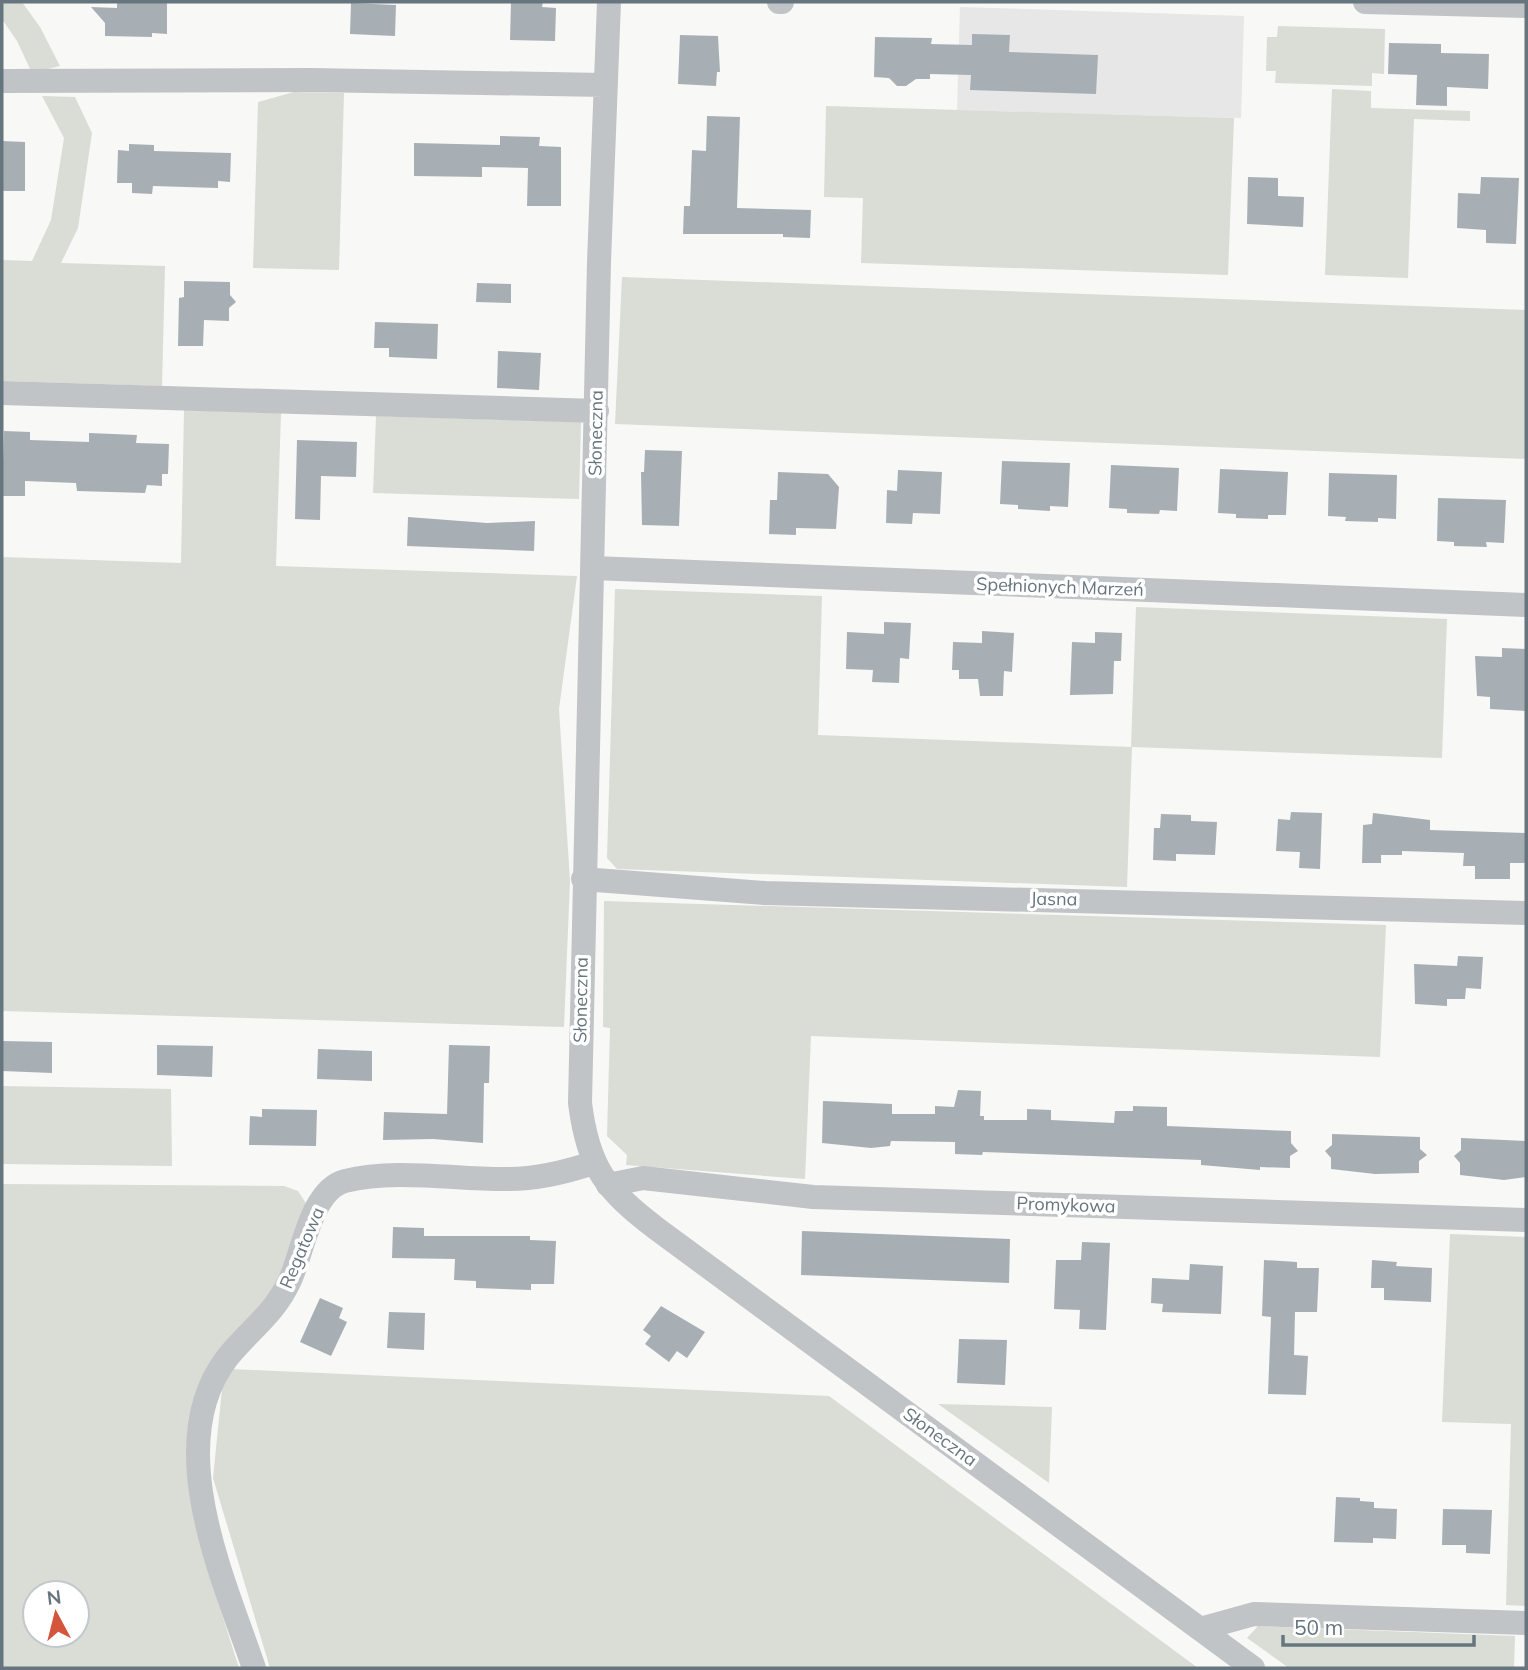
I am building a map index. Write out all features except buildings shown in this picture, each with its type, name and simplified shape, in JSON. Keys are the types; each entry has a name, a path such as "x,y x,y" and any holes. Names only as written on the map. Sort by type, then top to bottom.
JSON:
{"street":[{"name":"Słoneczna","path":"609,2 583,879 580,1103 583,1134 593,1163 608,1185 657,1229 1253,1668"},
{"path":"1365,2 1526,6"},
{"path":"2,81 282,80 605,85"},
{"path":"2,393 597,411"},
{"name":"Spełnionych Marzeń","path":"593,569 1526,606"},
{"name":"Jasna","path":"583,879 765,893 1526,912"},
{"name":"Regatowa","path":"254,1668 213,1557 200,1472 202,1420 209,1395 227,1358 265,1320 290,1280 315,1211 328,1191 344,1182 372,1178 512,1179 554,1174 593,1163"},
{"name":"Promykowa","path":"608,1185 643,1178 813,1197 1526,1220"},
{"path":"1200,1629 1254,1614 1526,1623"}],"shaded area":[{"path":"2,2 22,2 40,27 60,66 32,73 17,41 2,19"},
{"path":"960,7 1244,16 1241,118 957,110"},
{"path":"1278,26 1385,29 1384,74 1372,73 1372,86 1275,83 1276,71 1266,71 1267,37 1277,37"},
{"path":"1332,89 1371,91 1371,108 1470,111 1470,121 1414,119 1408,278 1325,275"},
{"path":"294,92 344,93 339,270 253,268 258,102"},
{"path":"42,96 75,97 92,133 78,228 61,263 165,266 162,386 2,381 2,260 32,261 51,220 64,138"},
{"path":"826,106 1234,118 1228,275 861,263 863,198 824,197"},
{"path":"622,277 1526,310 1526,459 615,424"},
{"path":"184,410 281,413 276,566 577,576 559,709 570,881 564,1027 2,1011 2,557 181,563"},
{"path":"376,416 581,422 579,499 373,493"},
{"path":"615,589 822,596 818,735 1131,747 1136,607 1447,619 1442,758 1132,747 1127,887 617,869 607,858"},
{"path":"604,901 1386,925 1380,1057 811,1036 805,1179 626,1165 627,1155 607,1136 610,1028 603,1027"},
{"path":"2,1086 171,1089 172,1166 2,1164"},
{"path":"2,1184 284,1186 298,1191 307,1205 292,1248 268,1300 208,1373 204,1558 239,1668 2,1668"},
{"path":"1450,1234 1526,1237 1526,1606 1506,1605 1511,1424 1442,1422"},
{"path":"230,1369 829,1396 1198,1668 270,1668 213,1478 222,1389"},
{"path":"938,1404 1052,1407 1049,1483"},
{"path":"1258,1626 1515,1636 1514,1668 1289,1668 1247,1638"}]}
